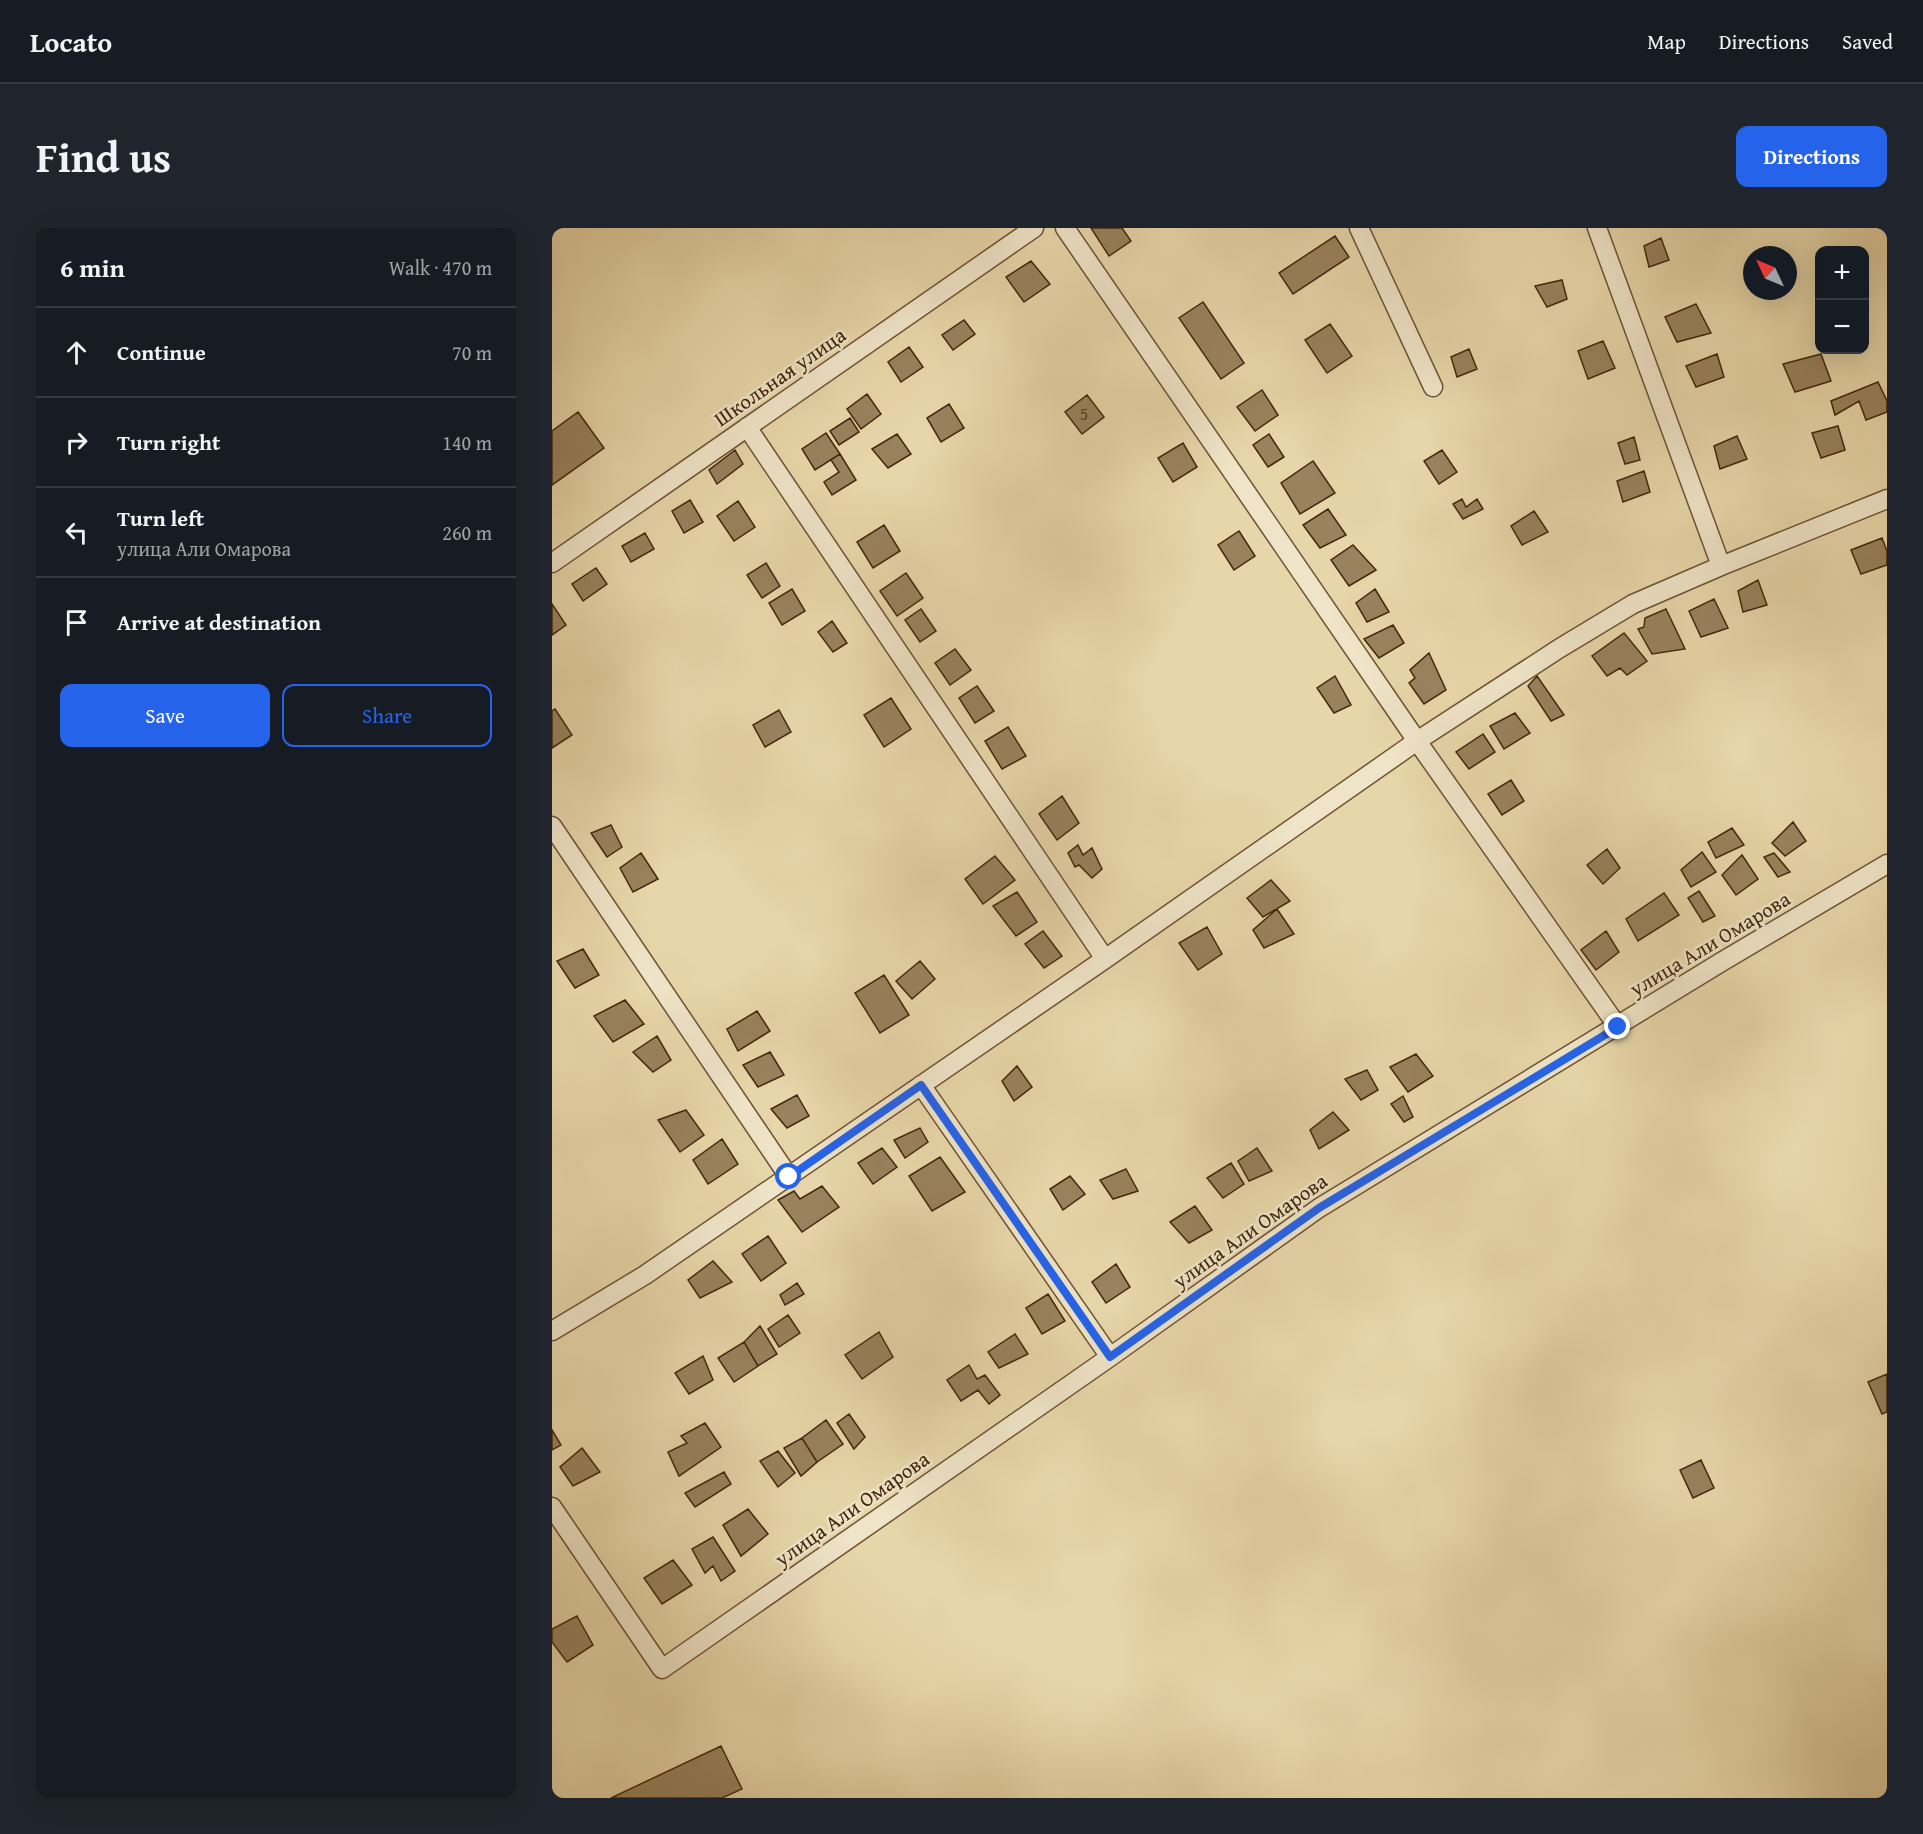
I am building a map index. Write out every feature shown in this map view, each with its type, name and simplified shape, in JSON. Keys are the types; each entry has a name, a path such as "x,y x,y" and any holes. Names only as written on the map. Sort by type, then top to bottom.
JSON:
{"street":[{"name":"Школьная улица","path":"552,563 1034,228"},
{"path":"1065,228 1417,741 1618,1027"},
{"path":"1359,228 1433,387"},
{"path":"1597,228 1721,566"},
{"path":"747,428 1105,959"},
{"path":"552,1331 645,1275 1417,741 1560,648 1633,604 1887,499"},
{"path":"552,826 789,1177"},
{"name":"улица Али Омарова","path":"555,1518 662,1669 1110,1357 1319,1208 1723,961 1887,864"},
{"path":"921,1085 1110,1357"}],"building":[{"path":"1091,228 1122,228 1131,241 1109,256"},
{"path":"1335,236 1349,257 1293,294 1279,273"},
{"path":"1661,238 1669,260 1649,267 1644,246"},
{"path":"1031,261 1050,284 1024,302 1006,277"},
{"path":"1562,280 1567,299 1547,307 1535,286"},
{"path":"1203,302 1244,363 1221,379 1179,318"},
{"path":"1696,304 1711,333 1677,342 1665,317"},
{"path":"964,320 975,334 953,350 942,335"},
{"path":"1330,324 1352,356 1327,373 1305,340"},
{"path":"1603,341 1615,368 1588,379 1578,351"},
{"path":"909,347 923,367 901,382 888,362"},
{"path":"1469,349 1477,369 1457,377 1451,357"},
{"path":"1717,354 1724,377 1696,387 1686,366"},
{"path":"1821,354 1831,381 1795,392 1783,364"},
{"path":"1878,382 1887,401 1887,412 1866,420 1859,401 1835,415 1831,401"},
{"path":"1262,390 1278,415 1255,431 1237,407"},
{"path":"867,394 881,414 861,429 847,409"},
{"path":"1087,395 1104,417 1082,434 1065,412"},
{"path":"949,404 964,428 941,442 927,418"},
{"path":"578,412 604,448 552,485 552,431"},
{"path":"850,418 859,432 839,445 830,431"},
{"path":"1838,426 1845,450 1821,458 1812,433"},
{"path":"826,433 840,454 815,470 802,449"},
{"path":"897,434 911,454 888,468 872,449"},
{"path":"1269,434 1284,457 1268,467 1253,445"},
{"path":"1737,436 1747,459 1720,469 1714,446"},
{"path":"1634,437 1640,460 1625,464 1618,443"},
{"path":"1183,443 1197,467 1173,482 1158,458"},
{"path":"735,450 743,464 717,484 709,470"},
{"path":"1442,450 1457,472 1439,484 1424,461"},
{"path":"840,454 856,480 832,495 824,482 839,472 831,460"},
{"path":"1313,461 1335,493 1300,514 1281,483"},
{"path":"1644,471 1650,492 1623,502 1617,481"},
{"path":"1462,499 1466,507 1477,499 1483,509 1463,519 1453,504"},
{"path":"690,500 703,522 684,533 672,511"},
{"path":"738,501 755,527 734,541 717,516"},
{"path":"1328,509 1346,535 1320,548 1303,525"},
{"path":"1534,511 1548,532 1522,545 1511,526"},
{"path":"884,525 900,551 873,568 857,542"},
{"path":"1239,531 1255,556 1234,570 1218,545"},
{"path":"645,533 654,549 631,562 622,546"},
{"path":"1882,538 1887,551 1887,565 1861,574 1851,550"},
{"path":"1353,545 1376,570 1349,586 1331,560"},
{"path":"766,563 780,586 762,598 747,575"},
{"path":"596,568 607,584 583,601 572,584"},
{"path":"906,573 923,598 897,616 880,591"},
{"path":"1758,580 1767,605 1743,612 1738,591"},
{"path":"792,589 805,611 782,625 769,603"},
{"path":"1375,589 1389,612 1367,622 1356,603"},
{"path":"1714,599 1728,628 1701,637 1689,611"},
{"path":"552,604 566,625 552,635"},
{"path":"921,609 936,631 920,642 905,620"},
{"path":"1666,609 1685,649 1652,654 1638,629 1644,627 1645,618"},
{"path":"832,621 847,643 833,652 818,632"},
{"path":"1393,625 1404,643 1379,658 1364,639"},
{"path":"1624,633 1647,661 1627,675 1620,668 1607,676 1592,656"},
{"path":"955,649 971,670 950,685 935,663"},
{"path":"1429,653 1446,690 1424,704 1409,683 1415,678 1410,670"},
{"path":"1335,676 1351,705 1334,713 1317,688"},
{"path":"1537,676 1564,715 1551,721 1528,686"},
{"path":"977,686 994,711 975,723 959,698"},
{"path":"891,698 911,729 884,747 864,715"},
{"path":"555,709 572,735 552,748 552,711"},
{"path":"779,710 791,732 765,747 753,725"},
{"path":"1515,713 1530,733 1504,749 1490,726"},
{"path":"1008,727 1026,756 1002,769 985,741"},
{"path":"1483,734 1495,752 1469,769 1456,752"},
{"path":"1511,780 1524,801 1502,815 1488,794"},
{"path":"1062,796 1079,823 1057,840 1039,814"},
{"path":"1793,822 1806,841 1785,856 1772,843"},
{"path":"611,825 622,847 607,857 591,833"},
{"path":"1732,828 1744,845 1716,858 1708,842"},
{"path":"1078,845 1083,855 1092,848 1102,869 1092,878 1079,865 1075,867 1068,853"},
{"path":"1607,849 1620,868 1603,884 1587,865"},
{"path":"1702,852 1716,872 1691,887 1681,870"},
{"path":"641,853 658,879 633,892 620,868"},
{"path":"1774,853 1790,872 1778,877 1764,857"},
{"path":"1742,855 1758,879 1736,895 1722,875"},
{"path":"995,856 1015,880 983,904 965,879"},
{"path":"1271,880 1290,901 1263,917 1247,898"},
{"path":"1699,891 1715,916 1703,922 1688,898"},
{"path":"1017,892 1037,922 1016,936 993,906"},
{"path":"1664,893 1679,915 1638,941 1626,919"},
{"path":"1277,909 1294,934 1264,948 1253,930"},
{"path":"1207,927 1222,954 1198,970 1179,943"},
{"path":"1043,931 1062,956 1044,968 1025,944"},
{"path":"1606,931 1619,952 1596,970 1581,950"},
{"path":"583,949 599,975 575,988 557,961"},
{"path":"920,961 935,979 912,999 896,981"},
{"path":"884,975 909,1015 880,1033 855,993"},
{"path":"625,1000 644,1024 613,1042 594,1016"},
{"path":"757,1011 770,1031 738,1051 727,1029"},
{"path":"657,1036 671,1060 653,1072 633,1052"},
{"path":"770,1052 784,1075 758,1087 743,1065"},
{"path":"1416,1054 1433,1076 1408,1092 1390,1067"},
{"path":"1017,1066 1032,1087 1014,1101 1002,1081"},
{"path":"1367,1070 1378,1090 1361,1100 1345,1079"},
{"path":"797,1095 809,1116 787,1128 771,1109"},
{"path":"1403,1096 1413,1117 1404,1122 1391,1104"},
{"path":"686,1110 704,1135 680,1152 658,1120"},
{"path":"1333,1112 1349,1130 1319,1149 1310,1130"},
{"path":"920,1128 928,1142 905,1158 894,1140"},
{"path":"722,1139 738,1164 708,1184 693,1160"},
{"path":"882,1148 897,1167 873,1184 858,1163"},
{"path":"1257,1148 1272,1171 1249,1181 1238,1161"},
{"path":"940,1157 965,1192 932,1211 909,1176"},
{"path":"1231,1163 1244,1184 1223,1198 1207,1178"},
{"path":"1126,1169 1138,1191 1113,1199 1100,1180"},
{"path":"1070,1176 1085,1194 1063,1210 1050,1189"},
{"path":"822,1186 839,1207 802,1232 778,1200 794,1191 800,1199"},
{"path":"1195,1206 1212,1230 1189,1243 1170,1222"},
{"path":"768,1236 786,1263 761,1281 742,1254"},
{"path":"713,1261 732,1282 700,1298 688,1280"},
{"path":"1116,1264 1130,1287 1106,1303 1092,1282"},
{"path":"797,1283 804,1294 785,1305 780,1295"},
{"path":"1048,1294 1065,1321 1042,1334 1026,1308"},
{"path":"788,1315 800,1333 779,1347 768,1329"},
{"path":"760,1326 777,1354 758,1366 744,1342"},
{"path":"879,1332 893,1357 862,1379 845,1355"},
{"path":"1015,1334 1028,1354 999,1368 988,1352"},
{"path":"744,1342 758,1366 734,1382 718,1358"},
{"path":"703,1356 713,1380 689,1394 675,1373"},
{"path":"969,1365 977,1379 985,1375 1000,1395 989,1404 978,1390 961,1401 947,1380"},
{"path":"1887,1374 1887,1412 1882,1414 1868,1382"},
{"path":"849,1414 865,1437 854,1449 837,1423"},
{"path":"826,1420 843,1444 817,1462 802,1438"},
{"path":"705,1423 721,1447 679,1476 668,1452 687,1443 681,1436"},
{"path":"552,1430 561,1445 552,1450"},
{"path":"802,1438 817,1462 801,1476 784,1448"},
{"path":"582,1448 600,1472 573,1486 560,1467"},
{"path":"778,1451 795,1473 778,1487 760,1461"},
{"path":"1701,1460 1714,1488 1693,1498 1680,1470"},
{"path":"724,1472 731,1484 695,1507 685,1493"},
{"path":"748,1509 768,1534 741,1556 723,1525"},
{"path":"713,1537 735,1571 721,1581 713,1566 705,1573 692,1549"},
{"path":"673,1560 692,1585 662,1604 644,1578"},
{"path":"577,1616 593,1645 567,1662 552,1642 552,1629"},
{"path":"721,1746 742,1789 722,1798 611,1798"}],"route":[{"path":"789,1177 921,1085 1110,1357 1319,1208 1618,1027"}]}
